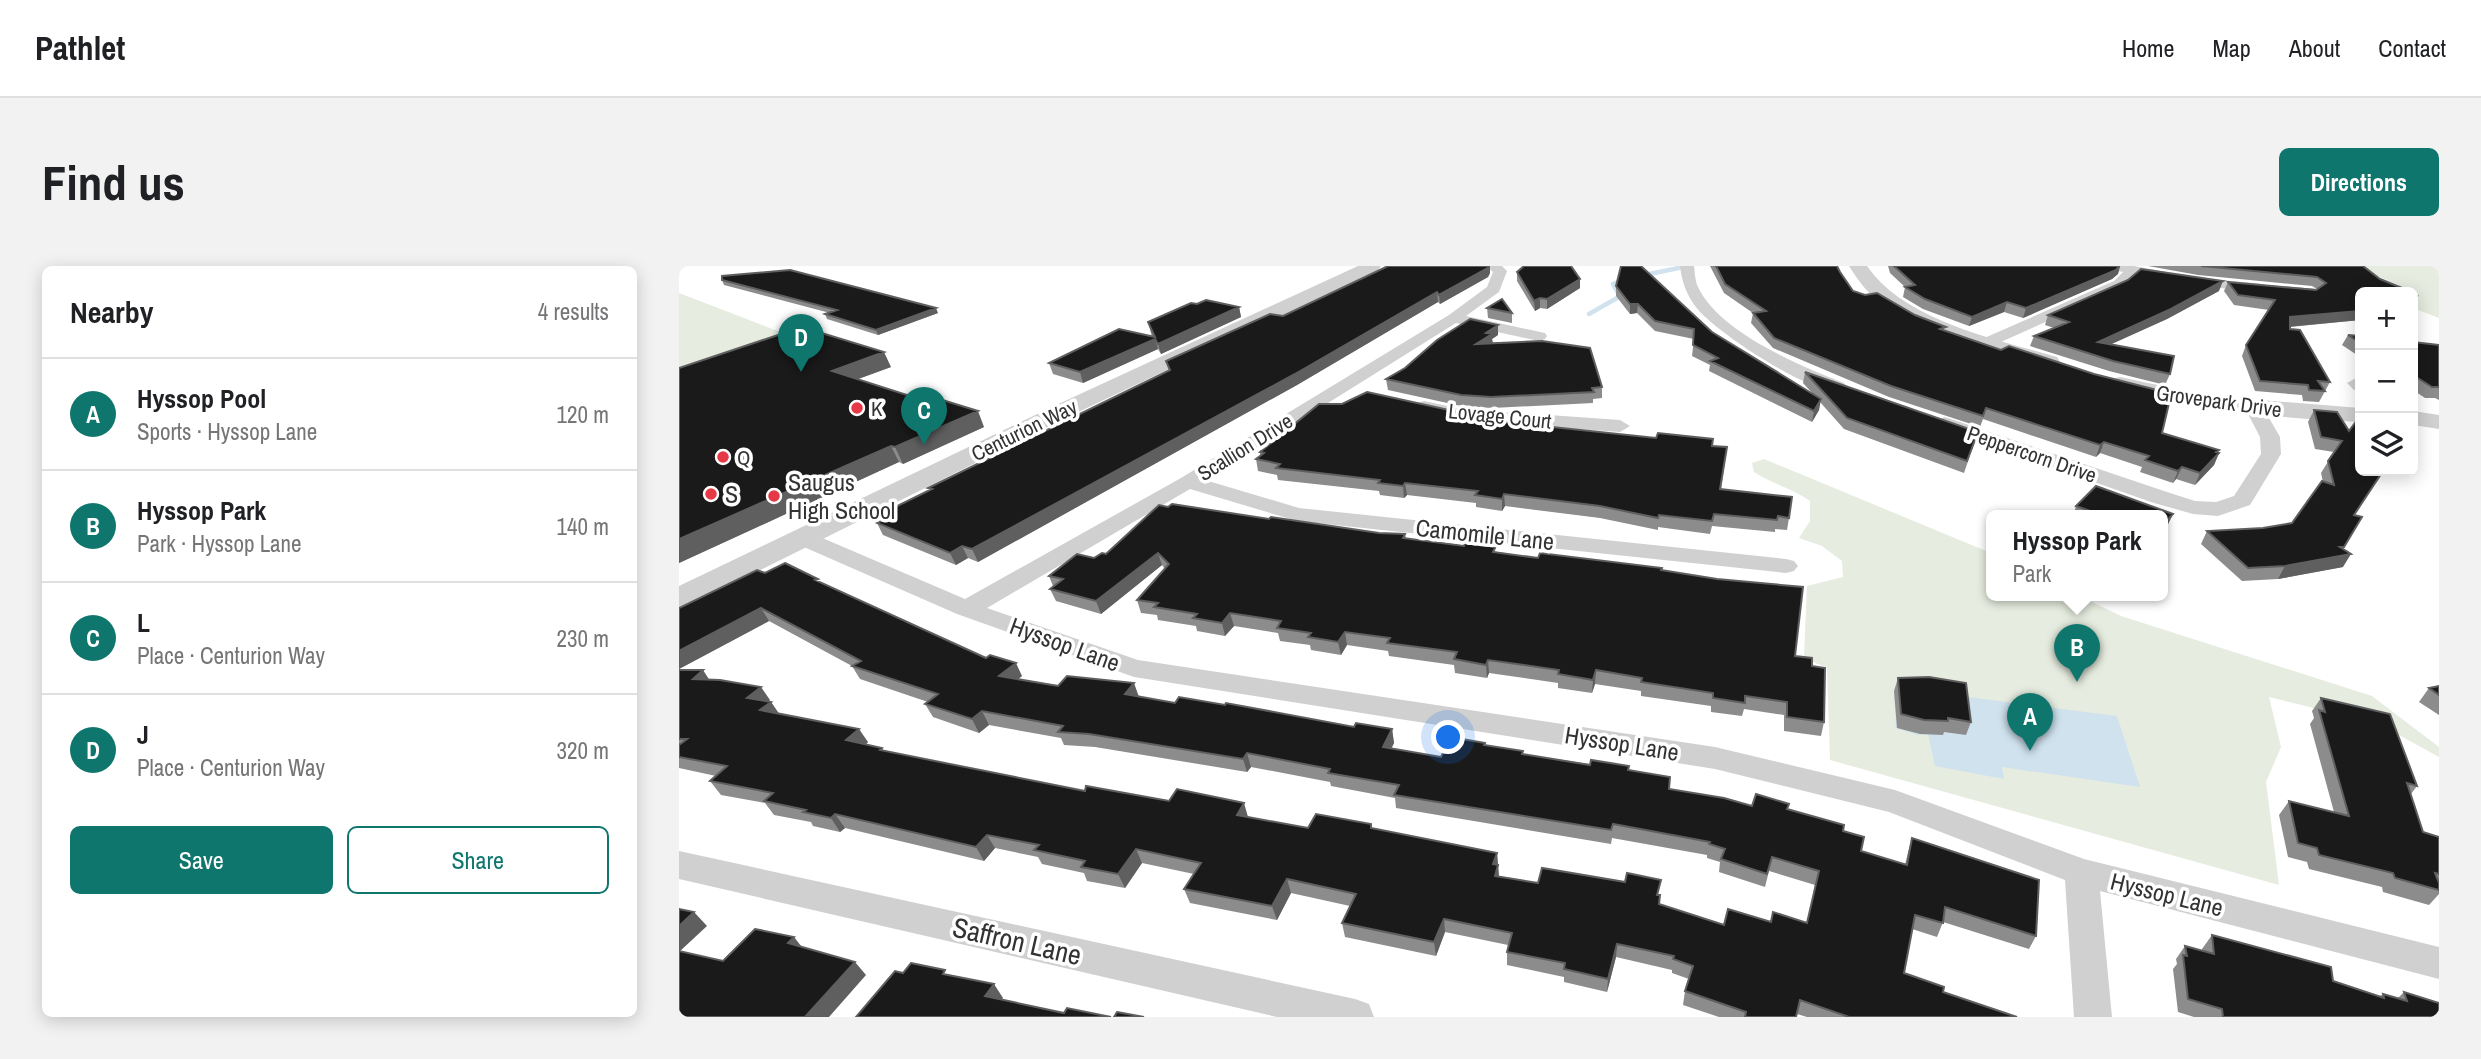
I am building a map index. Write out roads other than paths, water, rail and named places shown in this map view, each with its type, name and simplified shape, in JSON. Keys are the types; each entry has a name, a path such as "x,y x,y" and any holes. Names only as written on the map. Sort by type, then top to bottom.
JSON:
{"street":[{"name":"Centurion Way","path":"679,598 805,539 1062,411 1372,266"},
{"name":"Scallion Drive","path":"966,609 1188,482 1454,318 1494,289 1500,271 1493,266"},
{"path":"1687,266 1686,273 1696,296 1723,326 1758,350 1818,380 1857,393"},
{"path":"1859,266 1864,280 1902,309 2065,368"},
{"path":"2112,266 2198,282 2276,289"},
{"path":"1988,342 2119,284 2133,271"},
{"path":"1454,318 1539,336"},
{"name":"Grovepark Drive","path":"2102,379 2194,400 2254,408 2355,415"},
{"path":"1341,388 1367,394"},
{"name":"Lovage Court","path":"1408,403 1461,415 1620,426"},
{"name":"Peppercorn Drive","path":"1923,416 2159,498 2193,508 2218,509 2242,500 2271,454 2270,437 2254,408"},
{"path":"2418,419 2439,422"},
{"name":"Camomile Lane","path":"1188,482 1297,514 1786,566"},
{"name":"Hyssop Lane","path":"805,539 966,609 1134,668 1715,758 1895,803 2081,872 2439,963"},
{"name":"Saffron Lane","path":"679,865 1355,1017"},
{"path":"2081,872 2093,1017"}],"water":[{"path":"1894,691 1937,693 2117,716 2140,787 2002,767 2004,779 1935,766 1928,734 1918,735 1896,728"}],"waterway":[{"path":"1640,276 1688,266"},
{"path":"1589,314 1617,298 1619,295 1613,284 1627,278"}],"place":[{"name":"J","path":"801,372"},
{"name":"K","path":"857,408"},
{"name":"L","path":"924,445"},
{"name":"Q","path":"723,457"},
{"name":"S","path":"711,494"},
{"name":"Saugus High School","path":"774,496"},
{"name":"Hyssop Park","path":"2077,682"},
{"name":"Hyssop Pool","path":"2030,751"}]}
